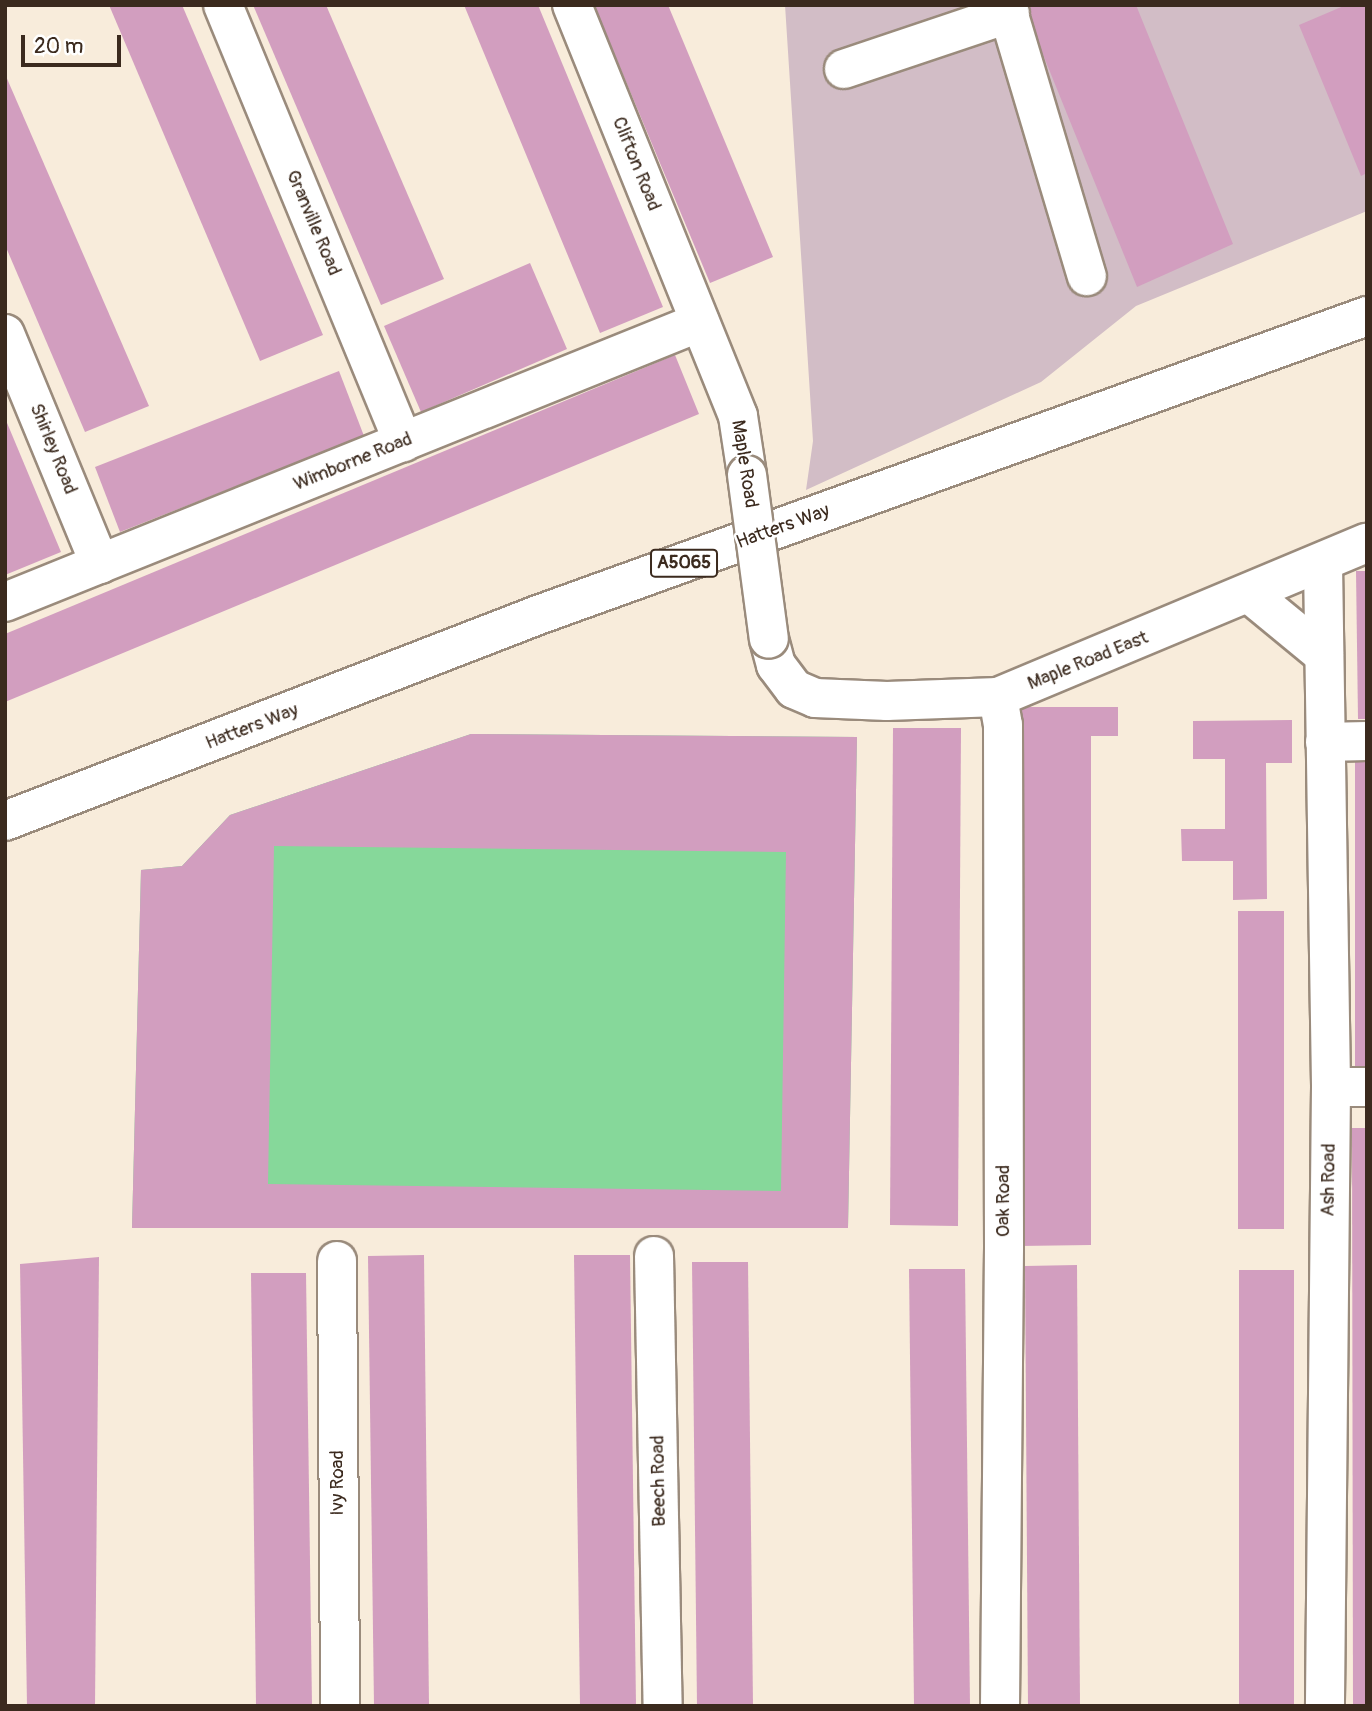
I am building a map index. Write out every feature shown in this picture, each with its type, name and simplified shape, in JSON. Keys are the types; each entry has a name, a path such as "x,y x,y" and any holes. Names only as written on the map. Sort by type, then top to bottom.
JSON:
{"street":[{"name":"Granville Road","path":"223,5 403,442"},
{"name":"Clifton Road","path":"572,5 700,322"},
{"path":"844,69 1008,9 1087,276"},
{"name":"Hatters Way","path":"5,821 538,615 1367,316"},
{"name":"Wimborne Road","path":"5,602 700,322"},
{"name":"Maple Road","path":"700,322 737,416 769,639 776,665 794,689"},
{"name":"Shirley Road","path":"5,334 100,564"},
{"name":"Maple Road East","path":"794,689 815,698 887,701 998,697 1251,595 1367,543"},
{"name":"Ash Road","path":"1322,564 1325,742 1349,1087 1325,1706"},
{"path":"1251,595 1324,655"},
{"name":"Oak Road","path":"998,697 1003,736 1004,1235 1000,1706"},
{"path":"1325,742 1367,741"},
{"name":"Beech Road","path":"654,1256 663,1706"},
{"name":"Ivy Road","path":"337,1261 340,1706"}],"shaded area":[{"path":"785,5 1367,5 1367,211 1136,306 1041,382 806,490 813,441"}],"green space":[{"path":"471,734 857,737 848,1228 132,1228 141,870 182,866 230,815"}],"building":[{"path":"109,5 182,5 323,335 260,361"},
{"path":"253,5 326,5 444,279 381,305"},
{"path":"464,5 538,5 663,307 600,333"},
{"path":"594,5 668,5 773,257 710,283"},
{"path":"1023,5 1136,5 1233,244 1137,287"},
{"path":"1346,5 1367,5 1367,173 1361,176 1299,25"},
{"path":"5,74 149,406 85,432 5,245"},
{"path":"530,263 567,349 421,412 384,326"},
{"path":"675,355 699,414 5,702 5,634"},
{"path":"339,371 364,436 120,532 95,467"},
{"path":"5,418 61,552 5,575"},
{"path":"1356,571 1367,571 1367,719 1358,719"},
{"path":"1018,707 1118,707 1118,736 1091,736 1091,1245 1019,1246"},
{"path":"1292,720 1292,763 1266,763 1267,899 1233,900 1233,861 1182,861 1181,829 1225,829 1225,759 1193,759 1193,721"},
{"path":"893,728 961,728 958,1226 890,1225"},
{"path":"471,734 857,737 848,1228 132,1228 141,870 182,866 230,815","holes":["274,846 786,852 781,1191 268,1184"]},
{"path":"1355,753 1367,753 1367,1071 1355,1071"},
{"path":"1238,911 1284,911 1284,1229 1238,1229"},
{"path":"1352,1128 1367,1128 1367,1706 1353,1706"},
{"path":"424,1255 429,1706 374,1706 368,1256"},
{"path":"574,1255 630,1255 636,1706 580,1706"},
{"path":"99,1257 95,1706 27,1706 20,1264"},
{"path":"692,1262 748,1262 753,1706 697,1706"},
{"path":"1077,1265 1080,1706 1028,1706 1025,1266"},
{"path":"909,1269 965,1269 970,1706 914,1706"},
{"path":"1239,1270 1294,1270 1294,1706 1239,1706"},
{"path":"251,1273 306,1273 312,1706 256,1706"}]}
